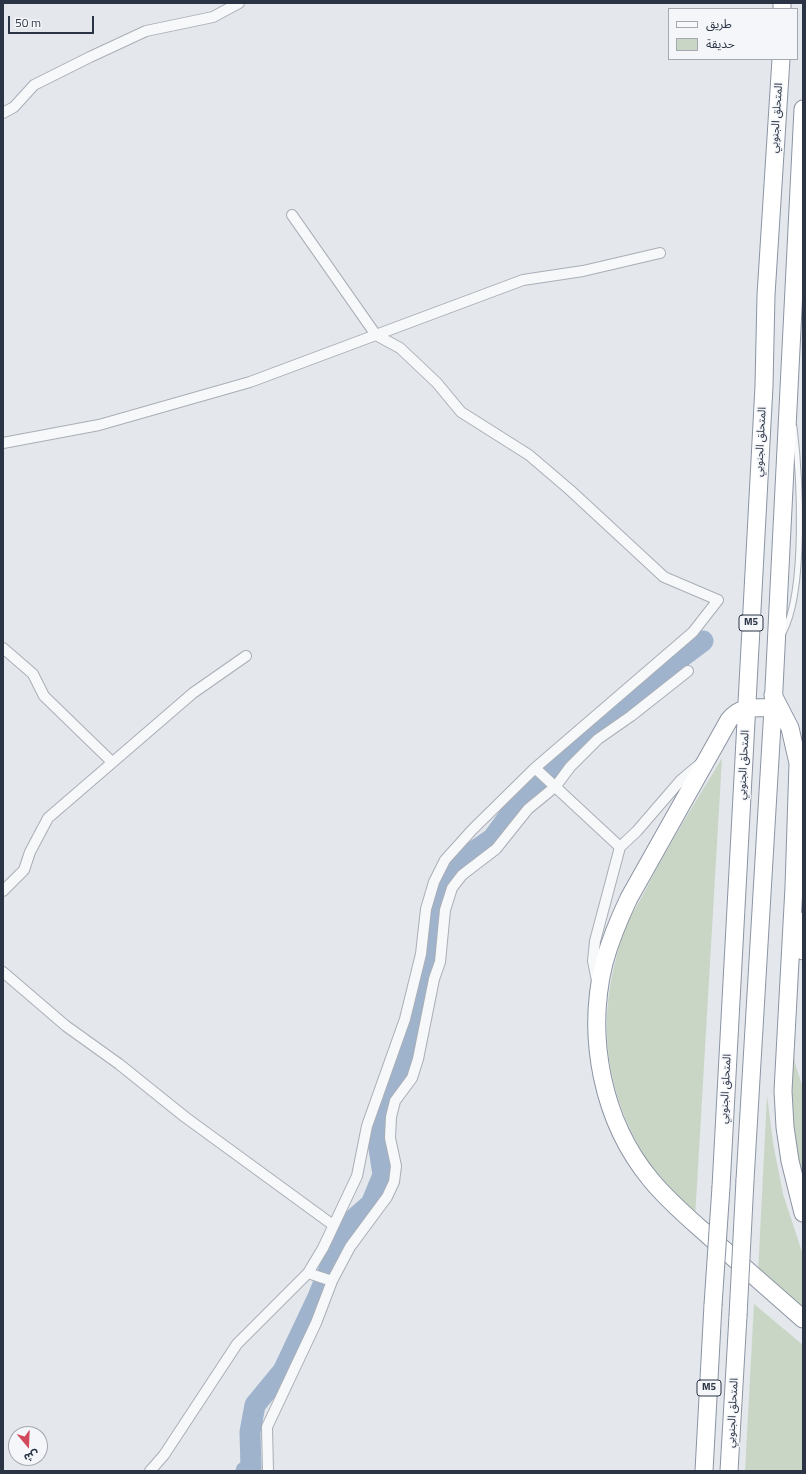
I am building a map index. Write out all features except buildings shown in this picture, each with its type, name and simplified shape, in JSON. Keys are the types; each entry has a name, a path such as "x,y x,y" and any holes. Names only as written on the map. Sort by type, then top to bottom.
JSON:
{"highway":[{"name":"المتحلق الجنوبي","path":"704,1471 721,1187 764,386 766,296 781,60"},
{"name":"المتحلق الجنوبي","path":"729,1471 773,702 803,109"},
{"path":"803,1213 790,1161 785,1127 783,1092 794,887 798,763 790,728 773,702 747,707 733,714 728,720 629,898 617,925 607,955 599,989 597,1026 602,1075 617,1123 638,1163 663,1194 677,1208 803,1319"},
{"path":"794,887 803,951"}],"street":[{"path":"3,113 14,107 34,85 90,57 146,31 213,17 239,3"},
{"path":"150,1471 164,1455 237,1344 308,1273 323,1248 358,1176 367,1126 405,1019 421,954 426,909 434,882 445,860 472,830 535,768 693,632 718,600 664,576 535,460 461,412 437,382 400,348 376,336 292,215"},
{"path":"3,443 99,426 243,385 523,280 583,271 660,253"},
{"path":"3,648 33,674 44,696 112,762"},
{"path":"3,892 24,870 30,852 48,818 193,693 246,656"},
{"path":"268,1471 268,1427 316,1324 332,1281 350,1247 387,1197 394,1182 396,1166 390,1138 391,1116 395,1101 412,1078 418,1059 433,987 440,962 445,910 452,888 462,875 496,849 528,809 556,786 570,767 598,739 631,716 688,671"},
{"path":"599,989 594,970 595,941 620,847 637,831 681,780 708,758"},
{"path":"535,768 620,847"},
{"path":"3,972 66,1026 119,1064 184,1117 333,1225"},
{"path":"308,1273 332,1281"}],"green space":[{"path":"722,758 695,1219 661,1182 639,1147 625,1117 615,1088 609,1058 607,1028 609,997 614,965 624,932 673,839"},
{"path":"789,1017 795,1063 803,1088 803,1190 789,1132"},
{"path":"767,1095 773,1143 783,1194 803,1255 803,1312 758,1274"},
{"path":"754,1304 803,1345 803,1471 745,1471"}],"waterway":[{"path":"246,1471 251,1468 250,1432 255,1405 283,1371 318,1297 347,1225 371,1204 383,1175 378,1142 379,1113 388,1090 407,1063 415,1017 428,979 433,950 435,916 445,880 470,854 493,838 517,805 595,726 624,707 671,665 703,641"}]}
